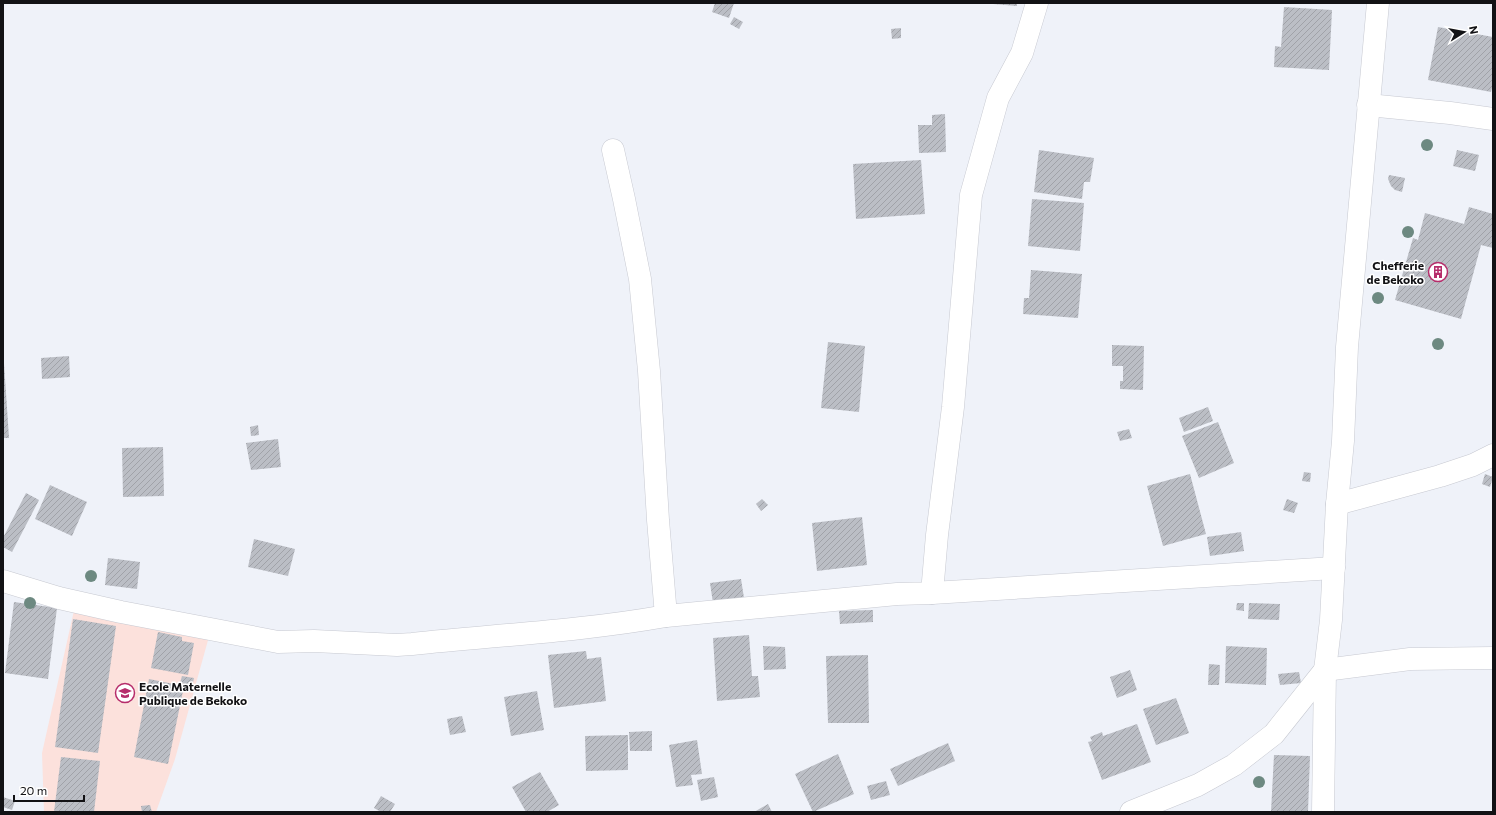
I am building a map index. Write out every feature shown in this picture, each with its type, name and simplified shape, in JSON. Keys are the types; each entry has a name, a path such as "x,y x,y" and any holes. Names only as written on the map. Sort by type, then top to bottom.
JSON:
{"street":[{"path":"932,592 937,535 954,407 971,195 998,98 1022,53 1037,3"},
{"path":"1323,812 1325,670 1331,620 1337,504 1343,441 1347,347 1378,3"},
{"path":"1368,105 1493,119"},
{"path":"613,150 640,279 649,371 658,520 666,616"},
{"path":"1337,504 1440,476 1473,465 1493,455"},
{"path":"3,581 59,598 121,612 278,642 314,640 397,645 561,630 666,616 897,594 1334,568"},
{"path":"1131,812 1198,785 1234,765 1274,734 1325,670 1410,659 1493,658"}],"shaded area":[{"name":"Ecole Maternelle Publique de Bekoko","path":"75,606 210,633 175,759 156,812 44,812 42,753"}],"building":[{"path":"715,3 734,3 729,18 712,12"},
{"path":"1017,3 1017,6 993,4"},
{"path":"1284,7 1332,10 1329,70 1274,67 1275,46 1281,47"},
{"path":"734,17 743,22 739,29 730,24"},
{"path":"1438,27 1493,37 1493,84 1491,92 1428,80"},
{"path":"901,28 901,38 892,39 891,29"},
{"path":"945,114 946,152 919,153 918,125 932,125 932,115"},
{"path":"1039,150 1094,158 1090,182 1084,182 1082,199 1034,192"},
{"path":"1457,150 1479,155 1475,171 1453,166"},
{"path":"921,160 925,214 856,219 853,164"},
{"path":"1389,175 1405,178 1402,192 1395,190 1391,186 1388,179"},
{"path":"1032,199 1084,203 1080,251 1028,246"},
{"name":"Chefferie de Bekoko","path":"1469,207 1493,214 1493,248 1481,245 1461,319 1395,300 1413,238 1418,240 1425,213 1464,224"},
{"path":"1031,270 1082,274 1078,318 1023,314 1024,298 1029,298"},
{"path":"828,342 865,346 859,412 821,408"},
{"path":"1112,345 1144,346 1143,390 1120,389 1120,381 1123,381 1123,366 1112,366"},
{"path":"69,356 70,377 42,379 41,358"},
{"path":"4,363 9,438 3,438"},
{"path":"1208,407 1213,421 1184,432 1179,418"},
{"path":"1218,422 1234,463 1199,478 1182,436"},
{"path":"258,425 259,435 251,436 250,427"},
{"path":"1129,429 1132,438 1120,441 1117,432"},
{"path":"278,439 281,467 251,470 246,443"},
{"path":"163,447 164,496 123,497 122,448"},
{"path":"1304,472 1311,473 1310,482 1302,481"},
{"path":"1190,474 1206,534 1163,546 1147,486"},
{"path":"1485,474 1493,477 1490,487 1482,484"},
{"path":"50,485 87,502 72,536 35,519"},
{"path":"26,493 39,500 12,552 3,547 3,538"},
{"path":"762,499 768,505 761,511 756,504"},
{"path":"1287,499 1298,503 1294,513 1283,510"},
{"path":"862,517 867,565 817,571 812,523"},
{"path":"1241,532 1244,551 1210,556 1207,537"},
{"path":"254,539 295,549 288,576 248,567"},
{"path":"108,558 140,562 137,589 105,585"},
{"path":"741,579 744,598 713,603 710,583"},
{"path":"14,602 57,608 48,679 5,673"},
{"path":"1237,603 1244,603 1244,611 1236,610"},
{"path":"1249,603 1280,604 1279,620 1248,619"},
{"path":"873,610 873,622 840,624 839,611"},
{"path":"73,619 116,626 98,753 55,747"},
{"path":"158,632 182,637 182,641 194,643 188,675 151,668"},
{"path":"749,635 752,676 758,676 760,697 717,701 713,638"},
{"path":"763,646 785,647 786,669 764,670"},
{"path":"1226,646 1267,648 1266,685 1225,683"},
{"path":"586,651 587,659 601,657 606,701 554,708 548,655"},
{"path":"868,655 869,723 828,723 826,656"},
{"path":"1209,664 1220,665 1219,685 1208,685"},
{"path":"1130,670 1137,690 1117,698 1110,677"},
{"path":"1299,672 1301,683 1280,685 1278,674"},
{"path":"182,676 194,678 191,692 184,691 185,684 180,683"},
{"path":"149,679 184,686 168,764 134,757"},
{"path":"537,691 544,730 511,736 504,697"},
{"path":"1176,698 1189,733 1156,745 1143,709"},
{"path":"462,716 466,732 450,735 447,719"},
{"path":"1137,724 1151,762 1102,780 1088,742 1092,741 1090,737 1102,732 1103,736"},
{"path":"652,731 652,751 630,751 629,732"},
{"path":"628,735 628,770 586,771 585,736"},
{"path":"697,740 702,774 691,775 693,785 676,787 669,745"},
{"path":"948,743 955,761 898,786 890,769"},
{"path":"838,754 854,794 813,812 795,774"},
{"path":"1274,755 1310,756 1308,812 1271,812"},
{"path":"61,757 100,761 94,812 54,812"},
{"path":"540,772 559,805 547,812 526,812 512,787"},
{"path":"714,777 718,797 701,801 697,780"},
{"path":"886,781 890,795 871,800 867,786"},
{"path":"381,796 395,804 390,812 381,812 374,808"},
{"path":"3,797 15,801 12,810 3,807"},
{"path":"768,804 772,812 754,812"},
{"path":"150,805 152,812 142,812 141,806"}],"place":[{"name":"Chefferie de Bekoko","path":"1438,272"},
{"name":"Ecole Maternelle Publique de Bekoko","path":"125,693"}]}
